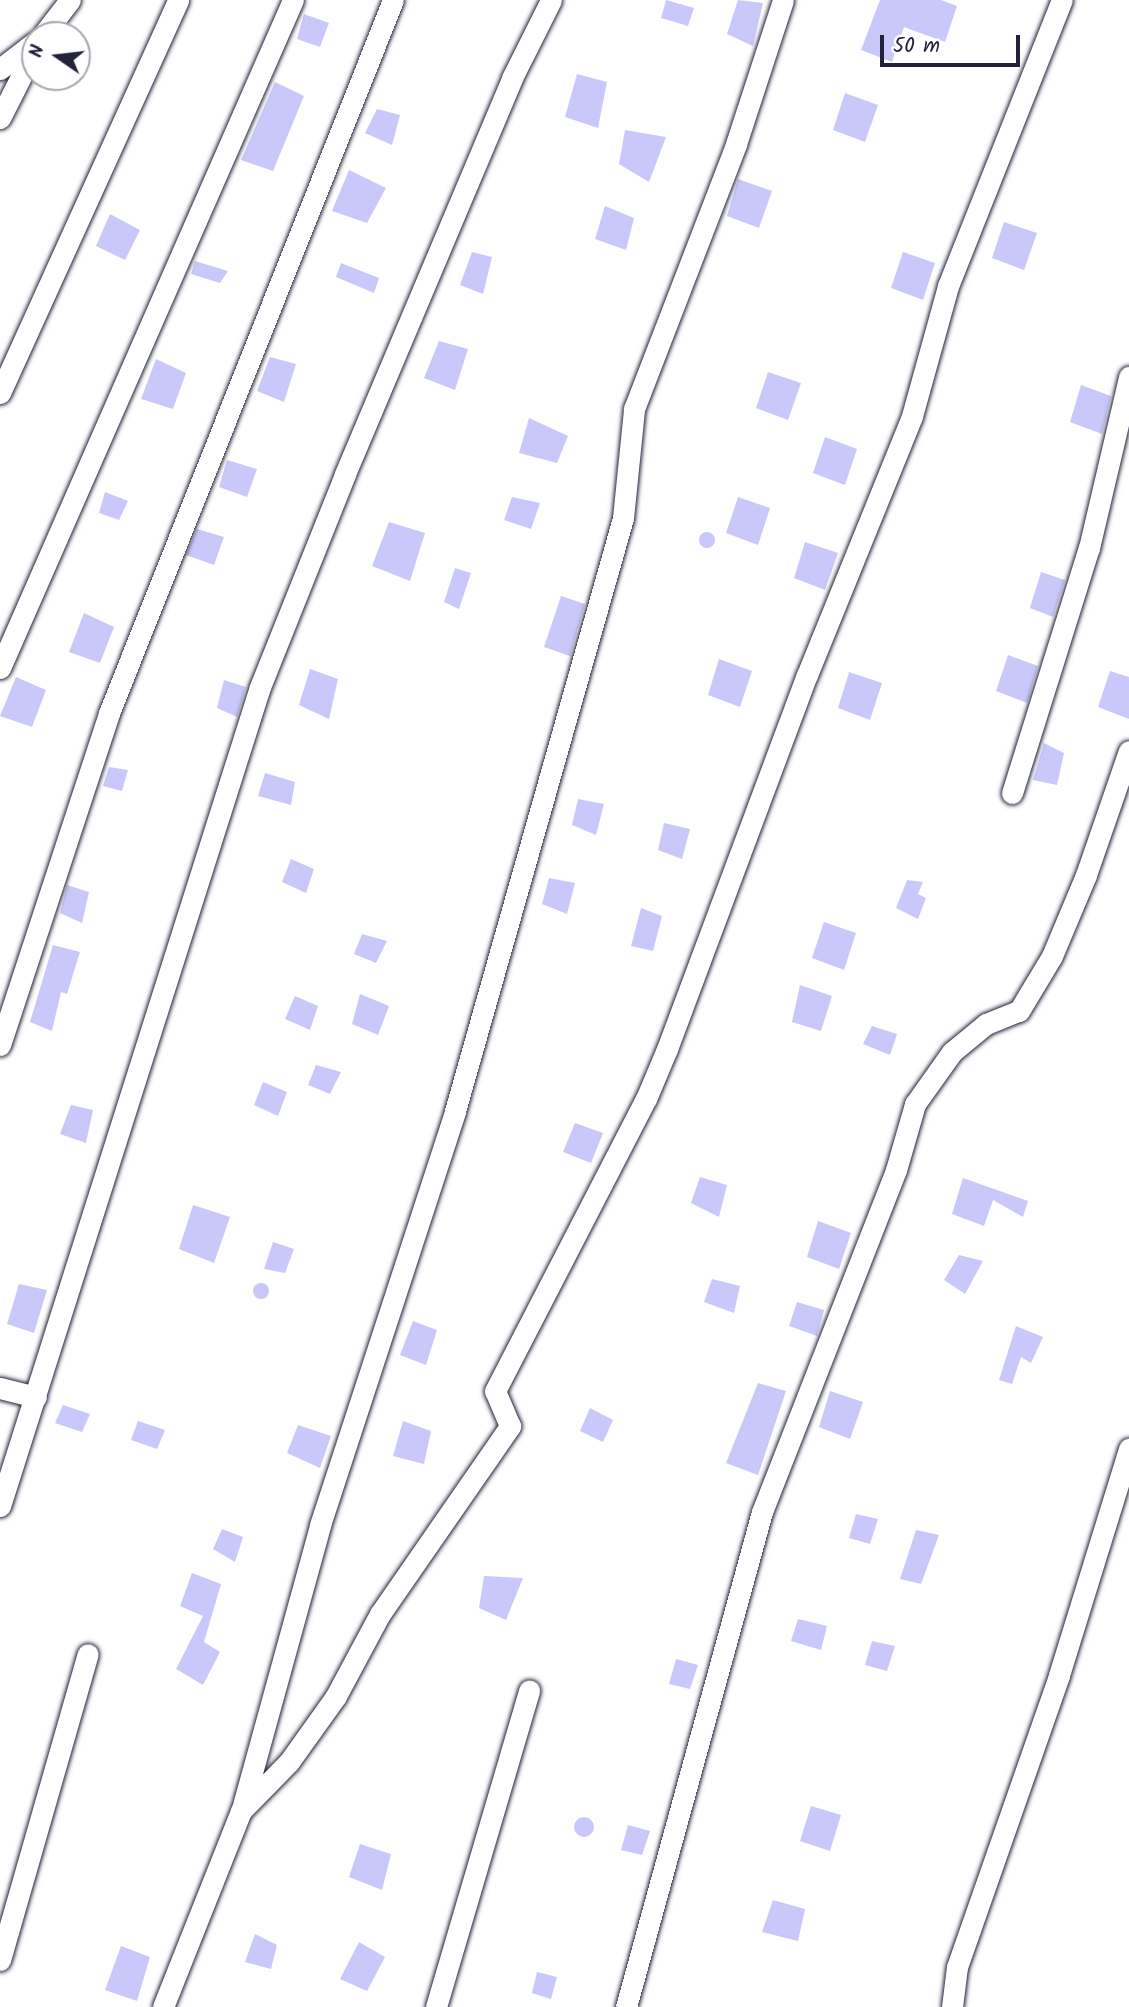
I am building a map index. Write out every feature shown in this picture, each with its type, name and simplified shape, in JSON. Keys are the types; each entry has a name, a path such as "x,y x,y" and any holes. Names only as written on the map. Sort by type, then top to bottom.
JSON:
{"street":[{"path":"54,21 70,0"},
{"path":"0,393 178,0"},
{"path":"0,667 293,0"},
{"path":"0,1045 109,713 393,0"},
{"path":"0,1506 260,687 377,398 512,78 551,0"},
{"path":"163,2007 241,1811 320,1525 455,1111 623,519 634,409 736,144 783,0"},
{"path":"241,1811 289,1762 336,1696 380,1614 509,1426 495,1391 662,1061 807,675 912,416 948,286 1062,0"},
{"path":"0,69 21,53"},
{"path":"0,118 21,77"},
{"path":"1012,793 1089,548 1129,377"},
{"path":"626,2007 762,1512 896,1170 915,1104 952,1052 986,1024 1019,1011 1052,956 1081,887 1129,751"},
{"path":"0,1388 36,1397"},
{"path":"951,2007 957,1967 1059,1675 1129,1449"},
{"path":"0,1960 88,1654"},
{"path":"436,2007 529,1690"}],"building":[{"path":"666,0 694,8 688,26 661,18"},
{"path":"738,0 763,3 753,46 727,34"},
{"path":"880,0 941,0 957,6 945,42 904,27 892,62 861,50"},
{"path":"304,14 329,23 320,47 297,39"},
{"path":"577,74 607,82 598,128 565,117"},
{"path":"275,82 304,96 273,171 241,160"},
{"path":"845,93 878,105 865,142 833,130"},
{"path":"377,109 400,115 392,145 365,133"},
{"path":"625,130 666,137 649,182 619,164"},
{"path":"349,170 386,188 367,223 332,211"},
{"path":"738,179 772,191 759,228 727,216"},
{"path":"605,206 634,218 626,250 595,239"},
{"path":"110,214 140,230 125,260 96,246"},
{"path":"1004,222 1037,233 1024,270 992,258"},
{"path":"472,252 492,257 483,294 460,285"},
{"path":"903,252 935,263 923,300 891,288"},
{"path":"195,261 228,271 220,283 191,274"},
{"path":"341,263 379,278 374,293 336,277"},
{"path":"439,341 468,349 455,390 424,378"},
{"path":"270,357 296,364 284,402 257,391"},
{"path":"156,359 186,373 173,409 141,399"},
{"path":"768,372 801,383 788,420 756,408"},
{"path":"1081,385 1111,396 1102,434 1070,422"},
{"path":"529,418 568,436 557,463 519,453"},
{"path":"825,437 857,449 845,485 813,473"},
{"path":"227,460 257,469 247,497 219,487"},
{"path":"105,492 128,501 119,520 99,513"},
{"path":"512,497 540,503 531,529 504,520"},
{"path":"738,497 770,508 758,545 726,533"},
{"path":"389,522 425,533 410,581 372,566"},
{"path":"197,529 224,537 214,565 186,555"},
{"path":"704,532 710,532 715,540 713,546 704,548 699,543 699,537"},
{"path":"805,542 838,553 825,590 794,578"},
{"path":"455,568 471,573 459,609 444,602"},
{"path":"1041,572 1065,580 1053,617 1030,608"},
{"path":"561,596 585,604 570,656 544,647"},
{"path":"84,613 114,627 100,663 69,652"},
{"path":"1008,655 1038,666 1027,703 996,691"},
{"path":"719,659 752,671 740,707 708,695"},
{"path":"310,669 338,679 329,719 299,705"},
{"path":"1110,671 1129,677 1129,719 1098,707"},
{"path":"849,672 882,683 870,720 838,708"},
{"path":"16,677 46,690 32,727 0,716"},
{"path":"224,680 246,687 237,717 217,708"},
{"path":"1044,743 1064,753 1057,785 1033,780"},
{"path":"109,767 128,770 122,791 103,786"},
{"path":"265,773 295,782 291,805 258,796"},
{"path":"578,799 604,804 596,835 572,825"},
{"path":"664,823 690,829 682,859 658,850"},
{"path":"291,859 314,869 306,893 282,882"},
{"path":"549,878 575,883 567,914 542,904"},
{"path":"907,880 923,882 918,894 926,898 918,919 896,908"},
{"path":"67,885 89,892 82,923 60,913"},
{"path":"641,908 662,916 653,951 631,946"},
{"path":"824,922 856,933 844,970 812,958"},
{"path":"362,934 387,941 376,963 354,954"},
{"path":"53,945 80,952 67,994 61,992 52,1031 30,1022"},
{"path":"800,985 832,996 821,1031 792,1022"},
{"path":"360,994 389,1006 378,1035 352,1024"},
{"path":"295,996 318,1006 310,1030 285,1019"},
{"path":"872,1026 897,1034 890,1055 863,1044"},
{"path":"316,1065 341,1072 330,1094 308,1085"},
{"path":"263,1082 287,1092 278,1116 254,1105"},
{"path":"71,1105 93,1110 86,1143 60,1134"},
{"path":"575,1123 603,1133 591,1163 563,1152"},
{"path":"700,1177 727,1185 719,1217 691,1203"},
{"path":"963,1178 1028,1201 1023,1217 993,1200 984,1226 952,1214"},
{"path":"193,1205 230,1217 214,1263 179,1249"},
{"path":"818,1221 851,1233 839,1269 807,1257"},
{"path":"273,1242 294,1249 285,1273 264,1269"},
{"path":"959,1255 983,1261 965,1294 944,1280"},
{"path":"712,1279 740,1286 734,1313 704,1302"},
{"path":"258,1283 264,1283 269,1291 267,1297 258,1299 253,1294 253,1288"},
{"path":"19,1284 47,1290 34,1333 7,1324"},
{"path":"797,1302 824,1310 817,1336 789,1326"},
{"path":"413,1321 437,1330 426,1365 400,1355"},
{"path":"1016,1326 1043,1337 1031,1363 1021,1357 1012,1384 999,1380"},
{"path":"758,1383 786,1391 758,1475 726,1463"},
{"path":"830,1391 863,1402 850,1439 819,1427"},
{"path":"63,1405 90,1414 82,1432 55,1423"},
{"path":"590,1408 613,1420 603,1442 580,1431"},
{"path":"138,1421 165,1430 157,1449 131,1440"},
{"path":"403,1421 431,1431 424,1464 393,1456"},
{"path":"298,1425 331,1436 320,1468 287,1453"},
{"path":"856,1514 878,1519 870,1544 849,1538"},
{"path":"222,1529 243,1537 235,1562 213,1549"},
{"path":"916,1530 939,1535 921,1584 900,1579"},
{"path":"192,1573 221,1584 204,1642 220,1652 203,1685 176,1669 203,1616 180,1606"},
{"path":"484,1576 523,1578 506,1620 479,1608"},
{"path":"798,1619 827,1626 821,1650 791,1641"},
{"path":"872,1641 895,1646 887,1671 865,1665"},
{"path":"676,1659 698,1665 690,1689 669,1684"},
{"path":"811,1806 841,1815 830,1851 800,1841"},
{"path":"584,1817 591,1820 594,1827 591,1834 584,1837 577,1834 574,1827 577,1820"},
{"path":"628,1825 650,1831 642,1855 621,1850"},
{"path":"360,1844 391,1854 382,1890 349,1877"},
{"path":"773,1900 805,1909 798,1941 762,1932"},
{"path":"255,1934 277,1945 271,1969 245,1962"},
{"path":"359,1942 385,1957 367,1991 340,1979"},
{"path":"121,1946 150,1957 137,2001 105,1990"},
{"path":"537,1972 557,1977 551,1999 532,1993"}]}
